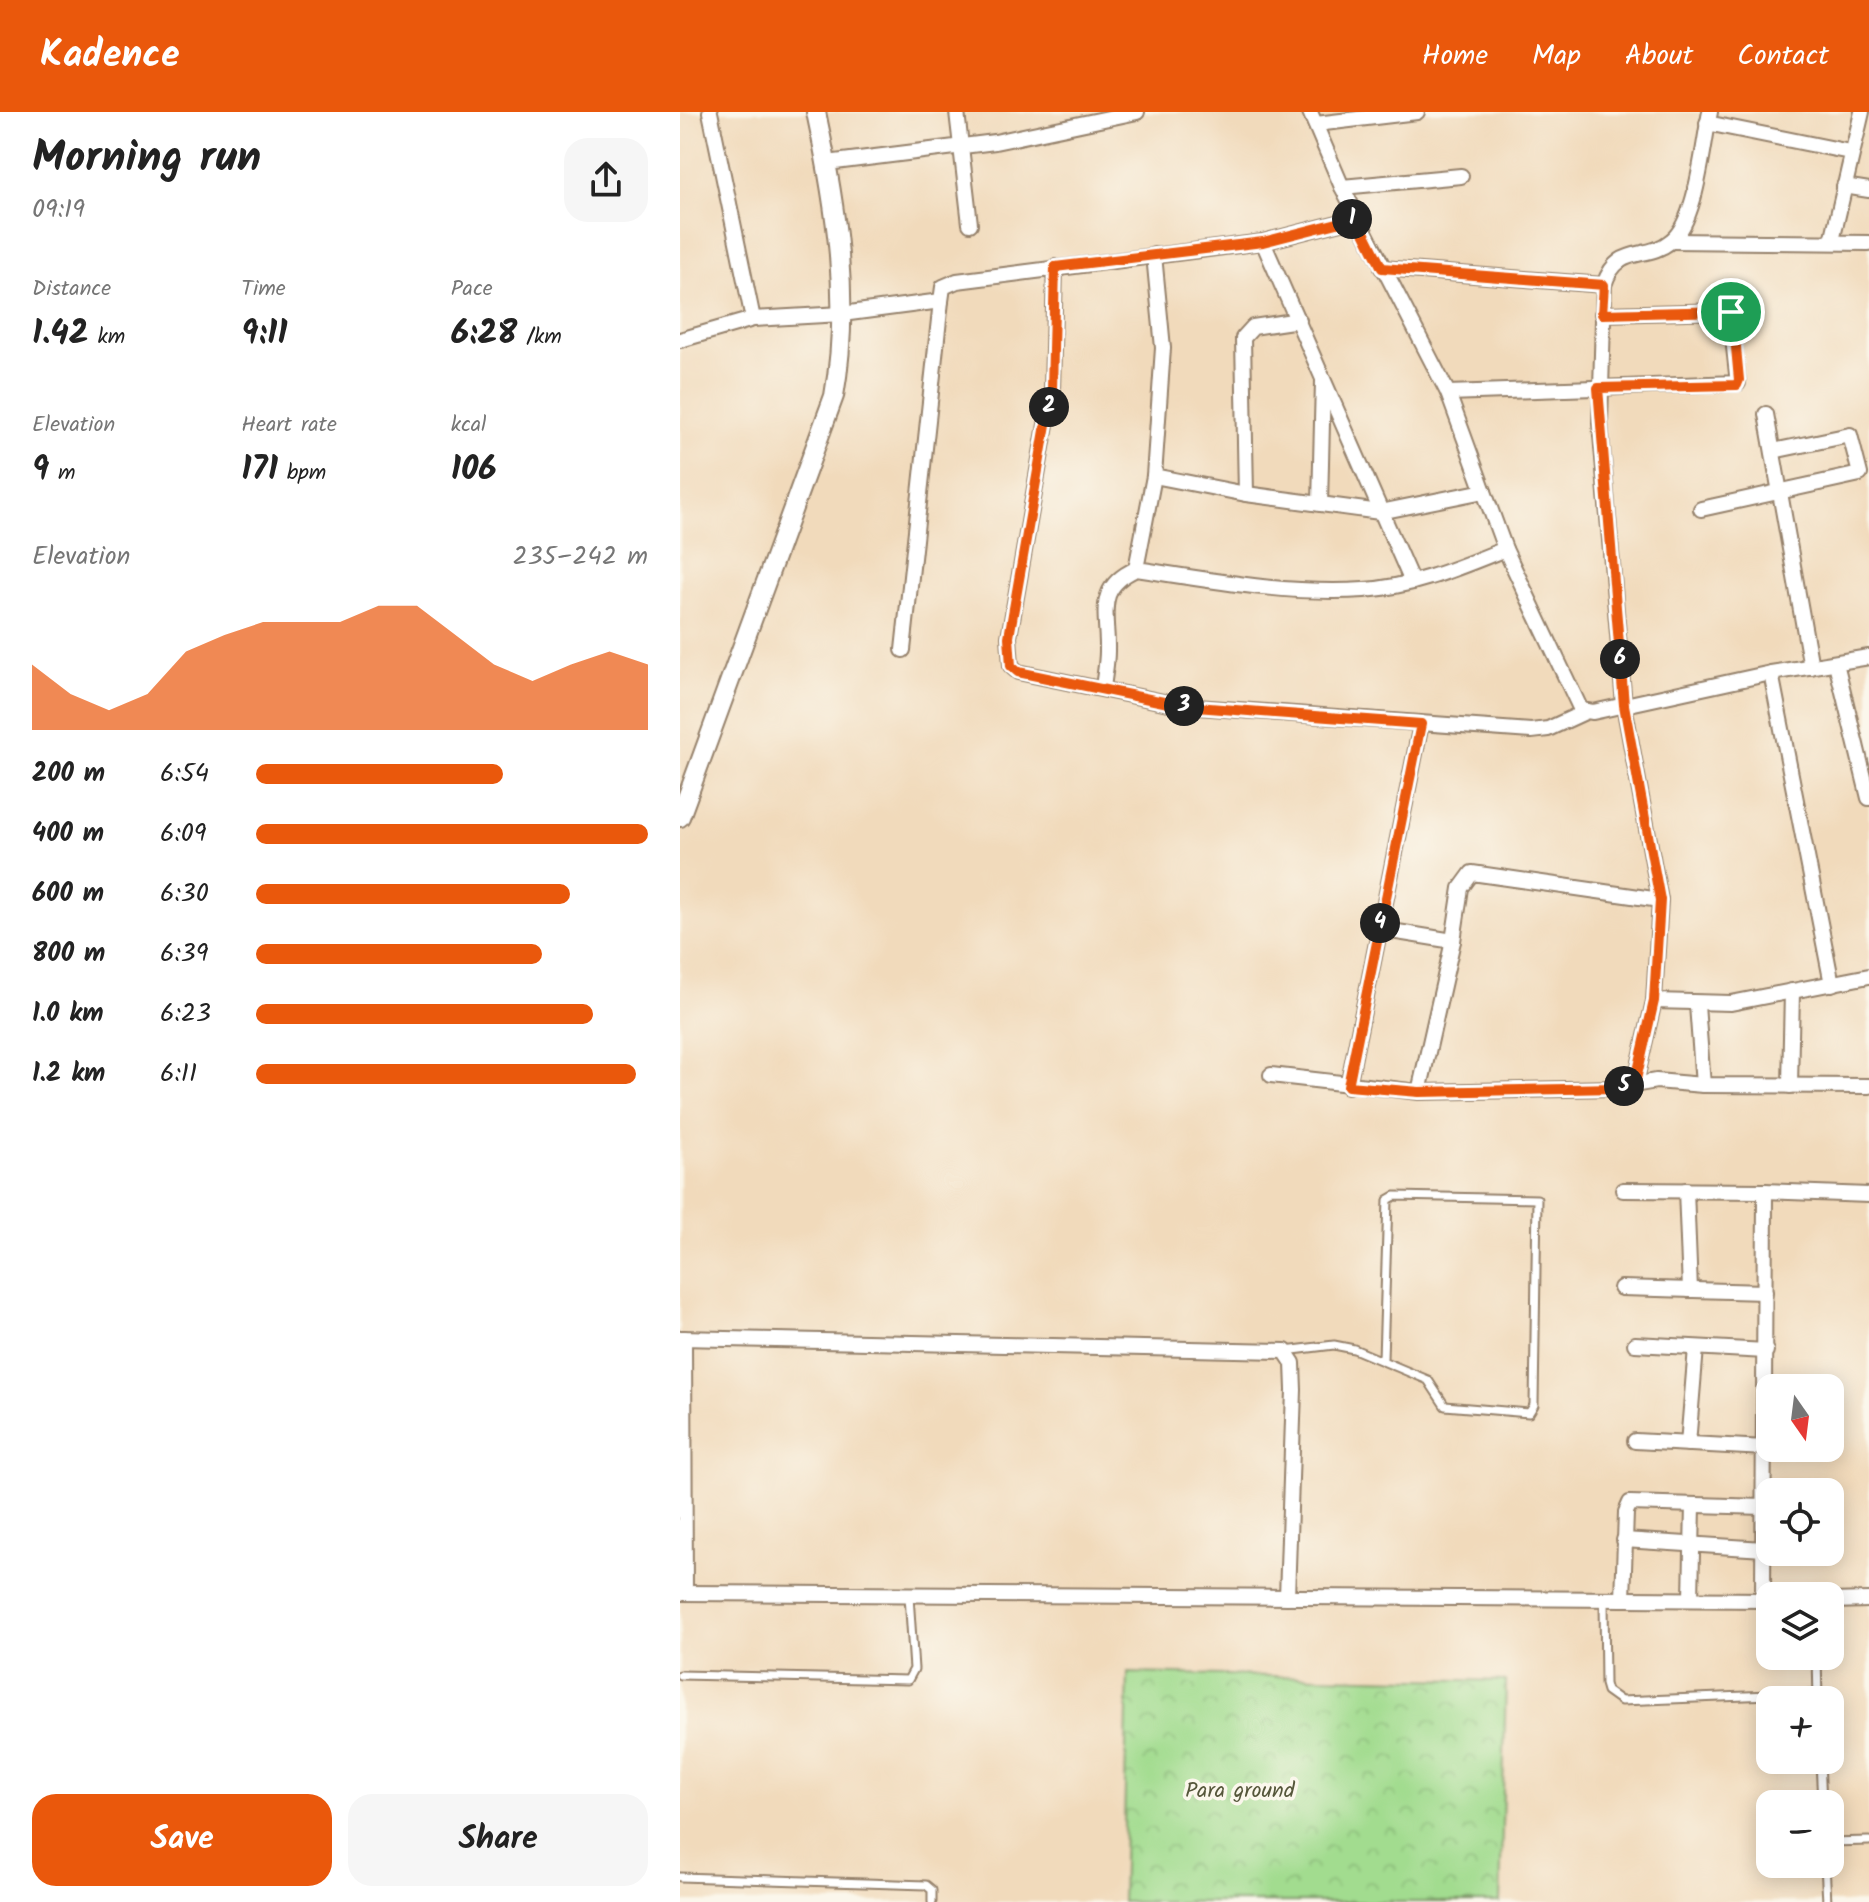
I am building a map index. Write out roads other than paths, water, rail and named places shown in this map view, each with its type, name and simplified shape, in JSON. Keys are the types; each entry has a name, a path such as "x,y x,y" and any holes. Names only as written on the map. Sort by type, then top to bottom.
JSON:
{"street":[{"path":"710,112 753,319"},
{"path":"680,817 834,396 840,361 841,259 816,112"},
{"path":"957,112 970,224"},
{"path":"827,163 960,147 1137,112"},
{"path":"1417,112 1313,118 1357,218 1448,393 1505,549 1578,707 1585,712"},
{"path":"1832,241 1850,152 1862,112"},
{"path":"1671,241 1686,221 1708,117 1850,152"},
{"path":"1342,187 1461,176"},
{"path":"1844,186 1869,190"},
{"path":"903,650 943,287 957,281 1055,267 1263,242 1357,218"},
{"path":"1635,1084 1654,1001 1660,900 1624,705 1598,388 1604,285 1612,265 1622,258 1671,241 1869,243"},
{"path":"1263,242 1412,582"},
{"path":"1136,569 1154,476 1163,348 1154,255"},
{"path":"1055,267 1052,390 1008,655 1011,666 1018,672 1183,706 1421,724 1548,729 1585,712 1771,673 1869,657"},
{"path":"1382,268 1604,285"},
{"path":"680,340 753,319 842,314 941,301"},
{"path":"1448,393 1733,386 1739,380 1730,311 1602,314"},
{"path":"1246,494 1243,338 1253,327 1299,320"},
{"path":"1320,504 1323,377"},
{"path":"1766,414 1811,667"},
{"path":"1701,509 1855,477 1861,471 1850,435 1773,451"},
{"path":"1154,476 1246,494 1380,512 1484,491"},
{"path":"1103,689 1107,650 1105,603 1120,577 1136,569 1303,588 1364,590 1439,576 1505,549"},
{"path":"1836,663 1869,798"},
{"path":"1771,673 1832,984"},
{"path":"1348,1086 1421,724"},
{"path":"1419,1092 1453,941 1461,888 1472,873 1660,900"},
{"path":"1379,929 1453,941"},
{"path":"1654,1001 1697,1005 1731,1003 1869,976"},
{"path":"1790,1086 1792,991"},
{"path":"1697,1005 1703,1085"},
{"path":"1271,1075 1419,1092 1617,1088 1656,1081 1703,1085 1869,1086"},
{"path":"1623,1190 1869,1195"},
{"path":"1686,1190 1690,1290"},
{"path":"1765,1191 1766,1374"},
{"path":"1621,1288 1765,1292"},
{"path":"1287,1597 1294,1390 1293,1363 1285,1351 682,1338 682,1593 909,1596 1756,1600"},
{"path":"1635,1344 1766,1351"},
{"path":"1688,1444 1696,1348"},
{"path":"1635,1441 1756,1448"},
{"path":"1623,1599 1626,1512 1630,1503 1756,1507"},
{"path":"1691,1599 1693,1505"},
{"path":"1624,1540 1756,1549"},
{"path":"1844,1601 1869,1600"}],"lane":[{"path":"1285,1351 1344,1346 1383,1359 1428,1380 1445,1406 1521,1415 1533,1410 1537,1199 1395,1196 1388,1200 1383,1359"},
{"path":"680,1675 908,1680 914,1669 909,1596"},
{"path":"1604,1600 1605,1684 1607,1691 1621,1701 1756,1698"},
{"path":"1844,1842 1869,1841"},
{"path":"680,1877 926,1885 932,1890 932,1902"},
{"path":"1826,1878 1827,1902"}],"park label":[{"name":"Para ground","path":"1240,1789"}]}
